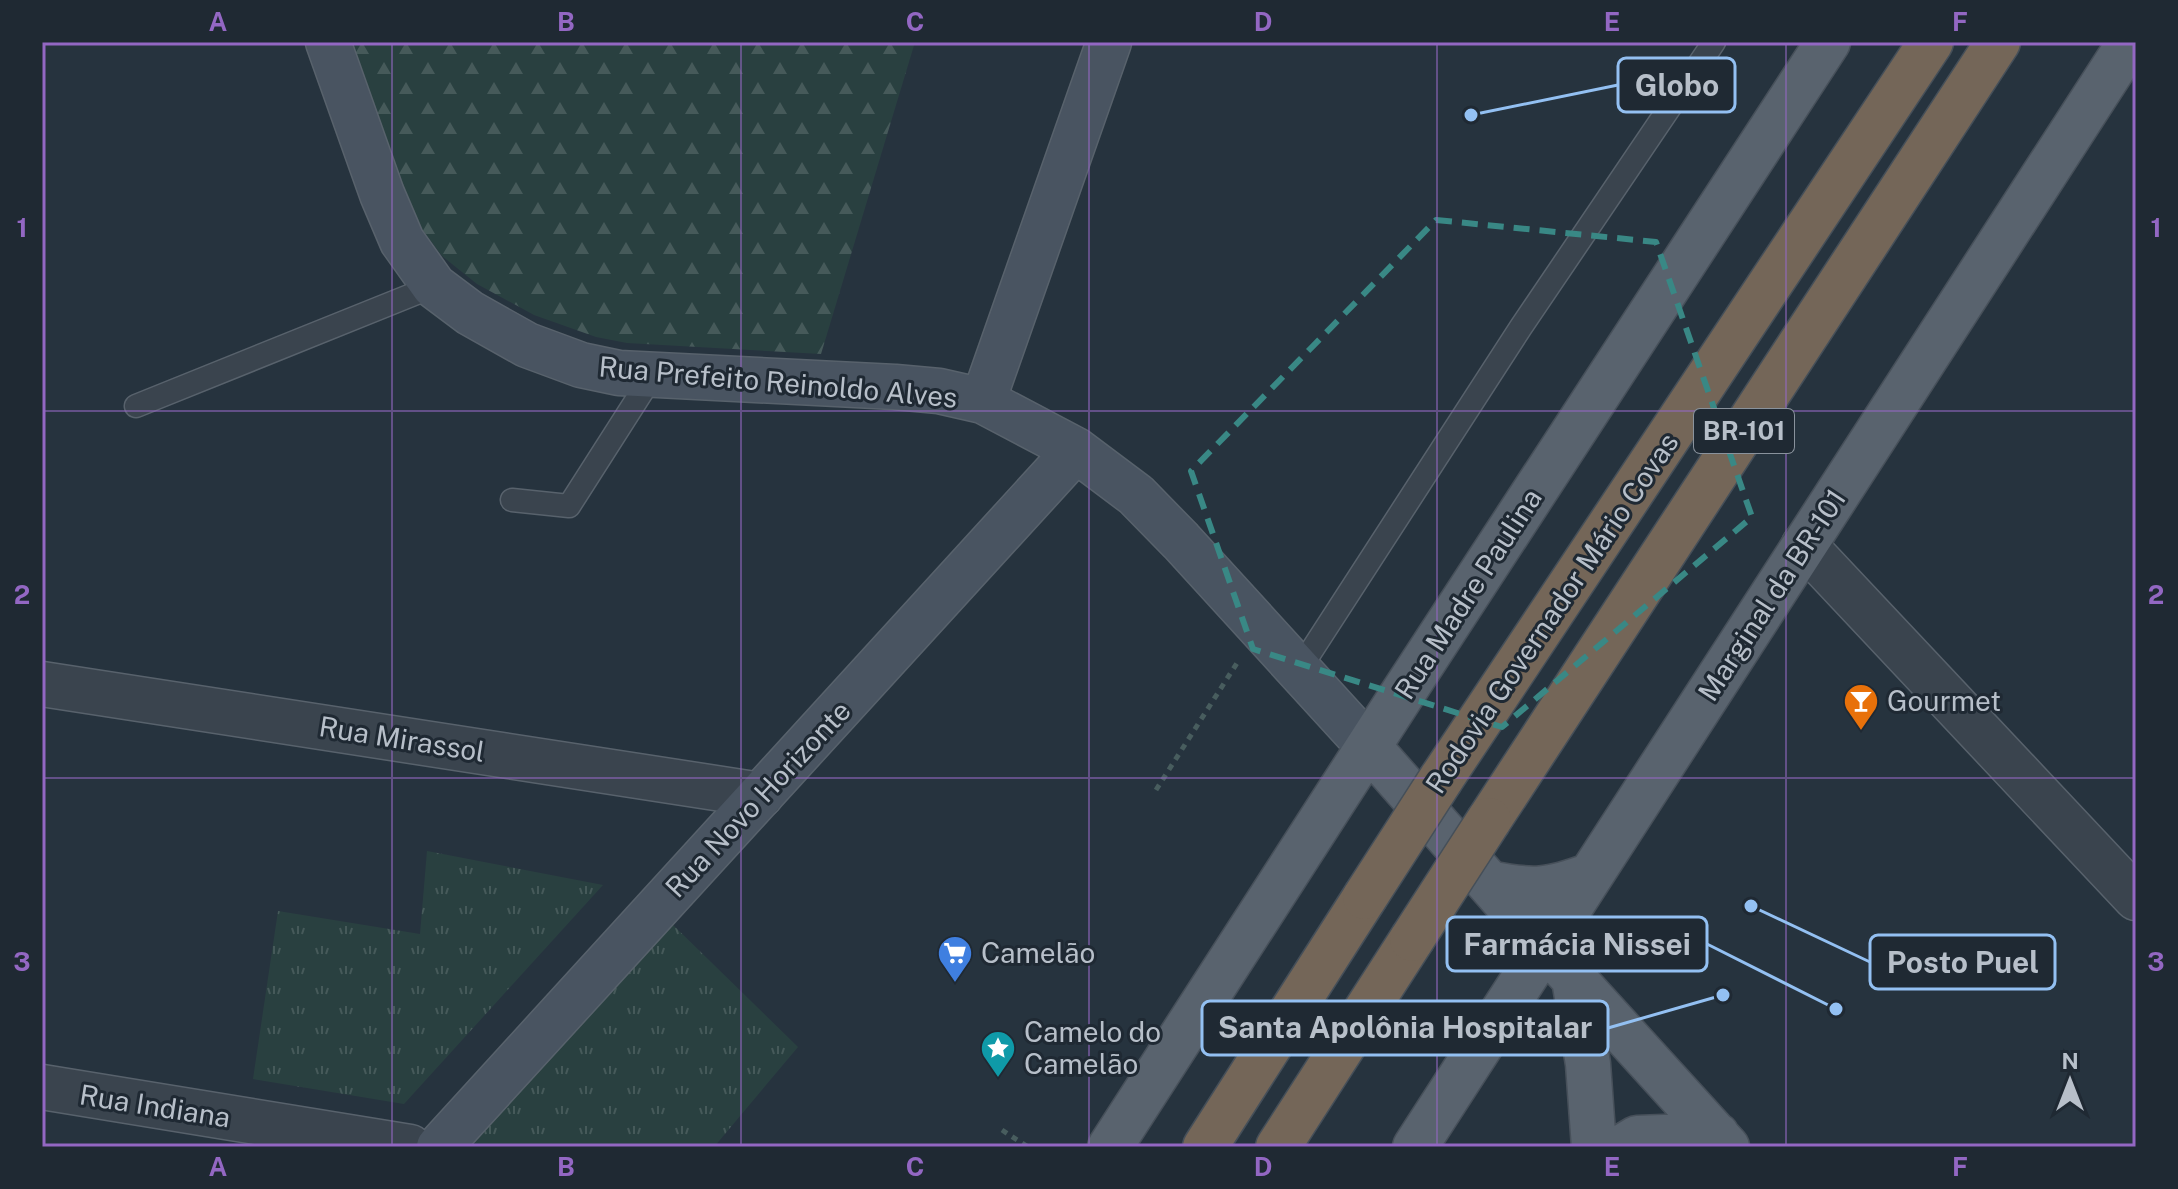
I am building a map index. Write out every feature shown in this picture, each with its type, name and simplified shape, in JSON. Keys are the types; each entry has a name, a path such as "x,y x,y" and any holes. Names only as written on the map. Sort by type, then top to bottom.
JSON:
{"highway":[{"name":"Rodovia Governador Mário Covas","path":"1205,1147 1441,779 1931,42"},
{"name":"Rodovia Governador Mário Covas","path":"1278,1147 1998,42"}],"main road":[{"name":"Rua Prefeito Reinoldo Alves","path":"328,42 402,241 434,286 470,313 527,345 581,365 619,373 895,387 939,391 983,401 1076,450 1136,495 1369,747"},
{"path":"983,401 1109,42"},
{"name":"Rua Madre Paulina","path":"1110,1147 1828,42"},
{"name":"Marginal da BR-101","path":"1415,1147 2130,42"},
{"name":"Rua Novo Horizonte","path":"439,1147 1076,450"},
{"path":"1369,747 1722,1141"},
{"path":"1489,883 1523,890 1558,887 1591,875"},
{"path":"1574,979 1588,1064 1594,1147"},
{"path":"1622,1147 1637,1138 1722,1141"}],"street":[{"path":"1804,545 2136,898"},
{"name":"Rua Mirassol","path":"42,684 761,795"},
{"name":"Rua Indiana","path":"42,1087 410,1147"}],"lane":[{"path":"1299,670 1521,327 1714,42"},
{"path":"136,406 434,286"},
{"path":"512,500 569,506 652,376"}],"path":[{"path":"1156,790 1260,627"},
{"path":"1002,1130 1028,1147"}],"highlighted area":[{"path":"1436,220 1656,242 1752,517 1502,727 1253,649 1191,471"}],"green space":[{"path":"347,42 915,42 821,354 627,343 596,337 534,315 477,284 442,256 409,212"},
{"path":"427,851 603,885 404,1104 253,1079 278,911 420,934"},
{"path":"669,921 798,1047 714,1147 471,1147"}],"place":[{"name":"Globo","path":"1471,115"},
{"name":"Gourmet","path":"1861,732"},
{"name":"Posto Puel","path":"1751,906"},
{"name":"Camelão","path":"955,984"},
{"name":"Santa Apolônia Hospitalar","path":"1723,995"},
{"name":"Farmácia Nissei","path":"1836,1009"},
{"name":"Camelo do Camelão","path":"998,1079"}]}
